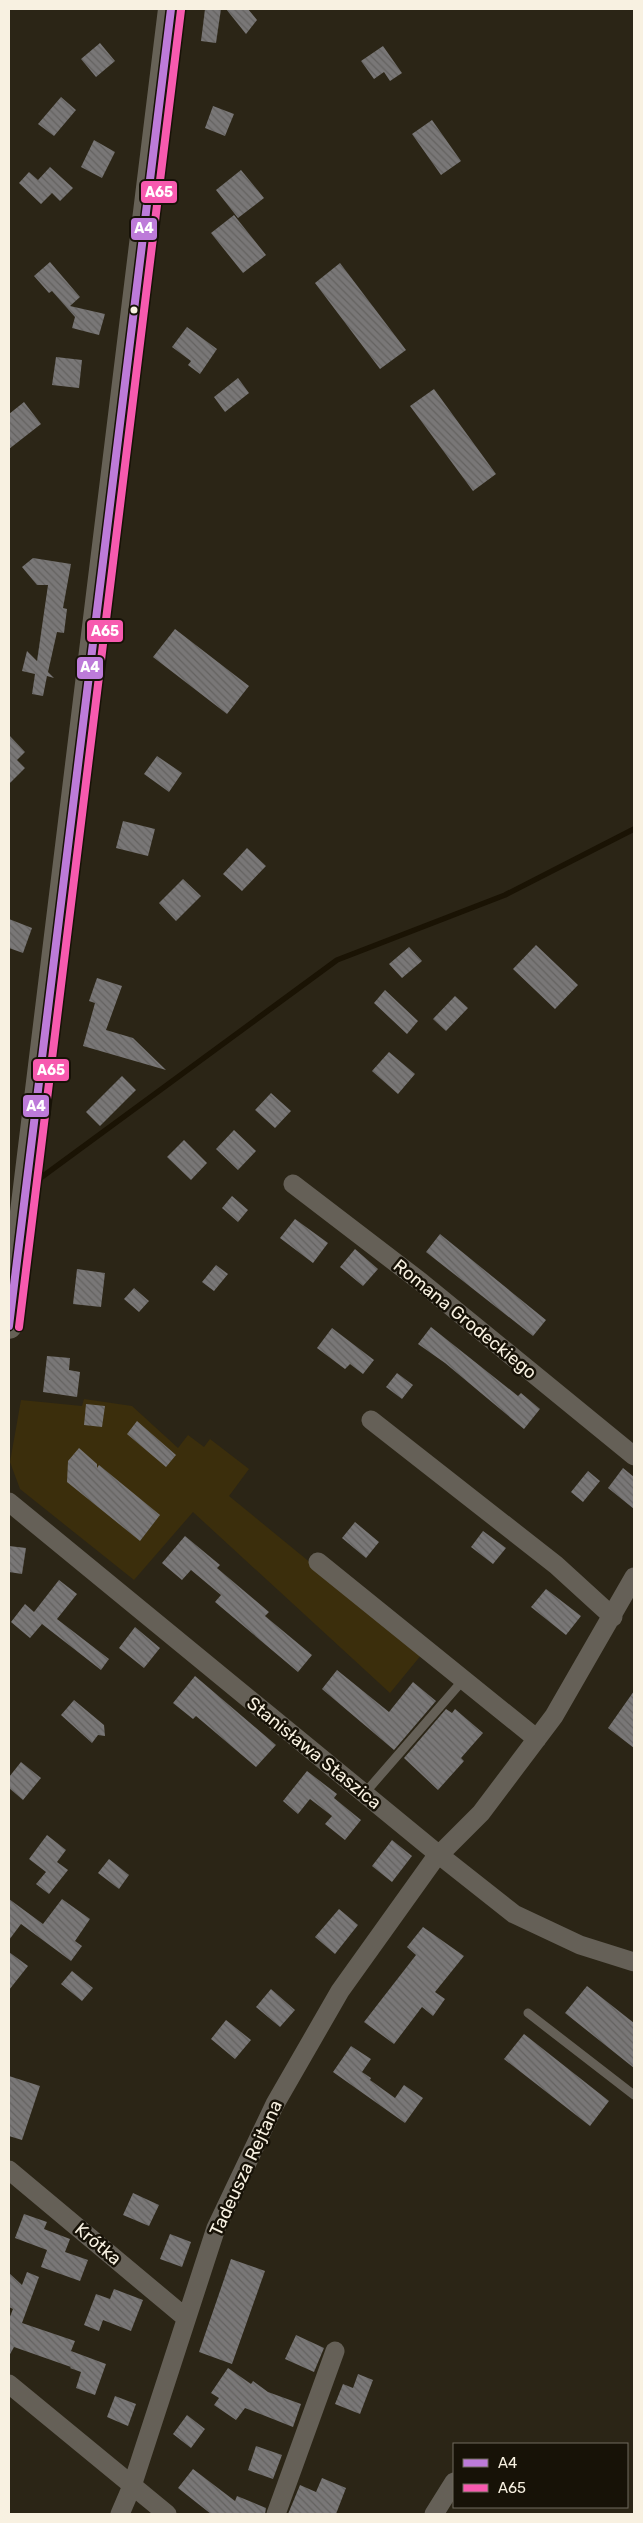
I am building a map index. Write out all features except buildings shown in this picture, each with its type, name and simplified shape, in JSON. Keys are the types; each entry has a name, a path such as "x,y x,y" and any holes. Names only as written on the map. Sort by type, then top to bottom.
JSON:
{"main road":[{"path":"9,1326 172,9"}],"street":[{"name":"Romana Grodeckiego","path":"293,1184 421,1282 634,1456"},
{"path":"371,1420 556,1565 613,1616"},
{"name":"Stanisława Staszica","path":"12,1504 364,1794 514,1914 580,1945 634,1962"},
{"path":"318,1562 537,1739"},
{"path":"438,1854 481,1813 554,1716 634,1577"},
{"name":"Tadeusza Rejtana","path":"120,2514 132,2486 216,2228 275,2104 340,1991 438,1854"},
{"name":"Krótka","path":"9,2170 186,2318"},
{"path":"276,2514 335,2352"},
{"path":"9,2384 167,2514"},
{"path":"434,2514 453,2484"}],"lane":[{"path":"364,1794 464,1680"},
{"path":"528,2013 634,2095"}],"shaded area":[{"path":"84,1399 132,1406 178,1448 188,1435 204,1447 210,1439 249,1469 229,1496 422,1654 390,1693 193,1512 134,1580 20,1489 10,1462 21,1400 82,1406"}],"waterway":[{"path":"35,1182 337,960 505,895 634,829"}],"transit line":[{"name":"A4","path":"9,1326 171,9"},
{"name":"A65","path":"19,1327 181,10"}]}
